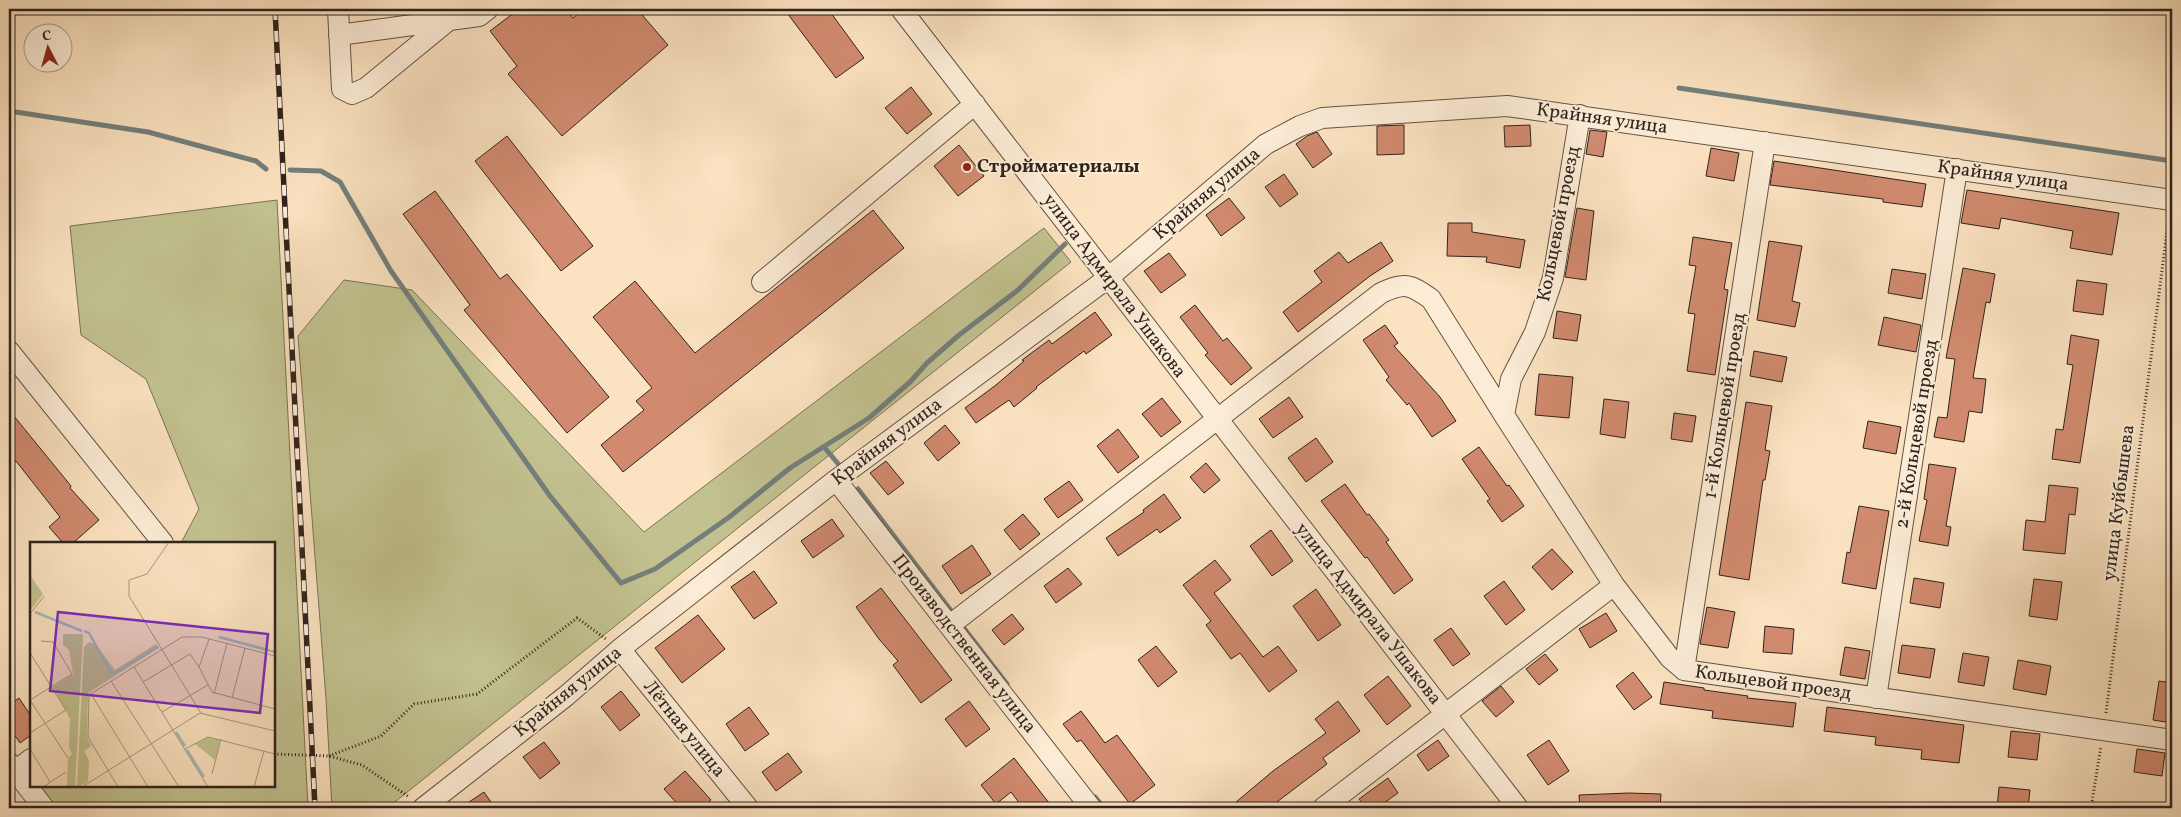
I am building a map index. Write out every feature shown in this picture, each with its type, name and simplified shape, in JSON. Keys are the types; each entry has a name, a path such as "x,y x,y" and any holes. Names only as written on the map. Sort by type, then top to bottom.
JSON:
{"street":[{"path":"338,9 342,89 352,94 366,88 449,20"},
{"path":"339,35 479,16 488,9"},
{"name":"улица Адмирала Ушакова","path":"901,9 1518,808"},
{"path":"762,282 975,104"},
{"name":"Крайняя улица","path":"423,808 566,696 620,649 836,480 1108,278 1266,144 1300,126 1322,118 1507,106 2171,200"},
{"name":"Кольцевой проезд","path":"1504,415 1511,379 1535,332 1552,278 1580,115"},
{"name":"1-й Кольцевой проезд","path":"1684,670 1765,142"},
{"name":"2-й Кольцевой проезд","path":"1876,698 1957,169"},
{"name":"Кольцевой проезд","path":"1217,420 1381,293 1396,286 1414,287 1431,300 1614,585 1670,658 1684,670 2172,740"},
{"path":"9,351 162,542"},
{"path":"950,625 1217,420"},
{"name":"Производственная улица","path":"836,480 1091,808"},
{"path":"1323,808 1614,585"},
{"name":"Лётная улица","path":"620,649 748,808"},
{"path":"16,767 44,808"}],"path":[{"name":"улица Куйбышева","path":"2091,808 2104,730 2171,200"},
{"path":"329,756 381,736 414,704 477,694 577,618 620,649"},
{"path":"275,754 329,756 362,765 423,808"}],"green space":[{"path":"277,200 308,808 52,808 35,787 275,787 275,542 182,542 199,509 146,379 81,335 70,226"},
{"path":"1044,228 1071,262 391,805 391,808 332,808 326,699 298,336 344,280 412,290 644,532"}],"building":[{"path":"519,9 566,9 573,18 584,9 637,9 668,45 562,136 508,74 517,66 490,31"},
{"path":"784,9 828,9 864,58 836,78"},
{"path":"911,87 932,114 907,134 885,108"},
{"path":"1404,125 1404,154 1377,155 1377,126"},
{"path":"1530,125 1531,146 1505,147 1504,126"},
{"path":"1590,130 1607,132 1603,157 1586,154"},
{"path":"1317,132 1332,154 1313,168 1296,144"},
{"path":"507,136 593,246 561,271 475,161"},
{"path":"959,145 984,176 958,196 934,166"},
{"path":"1711,148 1739,153 1734,181 1706,176"},
{"path":"1774,161 1926,184 1922,207 1883,202 1883,199 1770,185"},
{"path":"1284,174 1298,194 1280,207 1265,187"},
{"path":"1967,190 2119,213 2112,255 2070,248 2073,231 2001,218 1999,229 1961,223"},
{"path":"435,191 500,279 507,274 609,397 567,433 464,310 470,305 403,214"},
{"path":"1229,198 1245,218 1221,236 1206,215"},
{"path":"1577,208 1594,211 1586,280 1565,277"},
{"path":"873,210 904,248 623,472 601,445 644,410 636,401 652,388 593,317 635,281 695,353"},
{"path":"1448,223 1472,223 1472,232 1525,240 1520,268 1486,262 1487,257 1447,256"},
{"path":"1693,237 1732,243 1724,289 1728,290 1715,375 1687,371 1695,314 1688,313 1696,266 1689,265"},
{"path":"1769,241 1802,246 1792,301 1800,303 1795,327 1757,320"},
{"path":"1381,242 1393,261 1370,276 1298,332 1283,312 1322,282 1314,271 1339,252 1348,263"},
{"path":"1169,253 1186,275 1161,293 1144,271"},
{"path":"1963,268 1995,274 1990,303 1986,302 1973,378 1986,379 1982,413 1969,411 1964,442 1934,437 1938,417 1947,418 1955,359 1946,358"},
{"path":"1892,269 1926,274 1922,299 1888,293"},
{"path":"2077,280 2107,284 2103,315 2073,311"},
{"path":"1195,305 1223,341 1227,338 1252,368 1231,385 1205,355 1208,353 1180,317"},
{"path":"1557,311 1581,315 1577,341 1553,338"},
{"path":"1095,312 1112,335 1086,354 1084,351 1036,387 1014,407 1009,400 976,423 965,408 996,385 1024,361 1022,360 1049,340 1052,344"},
{"path":"1884,317 1921,325 1916,352 1878,345"},
{"path":"1385,325 1398,343 1394,346 1440,397 1456,421 1432,437 1409,403 1407,405 1386,380 1389,377 1363,340"},
{"path":"2071,335 2099,340 2080,463 2052,459 2056,429 2063,430 2073,365 2067,364"},
{"path":"1754,351 1787,357 1782,382 1750,376"},
{"path":"1539,374 1573,377 1569,418 1535,415"},
{"path":"1289,397 1303,417 1273,438 1259,419"},
{"path":"1162,398 1181,422 1161,437 1142,414"},
{"path":"1604,399 1629,402 1625,438 1600,434"},
{"path":"1746,402 1772,406 1765,450 1770,451 1765,480 1763,480 1749,580 1719,575"},
{"path":"9,410 71,486 70,488 99,520 74,542 62,542 49,527 60,517 16,461 9,467"},
{"path":"1674,413 1696,416 1692,442 1671,439"},
{"path":"1868,421 1901,427 1896,454 1863,448"},
{"path":"945,425 960,443 938,461 924,443"},
{"path":"1118,429 1139,457 1118,473 1097,446"},
{"path":"1316,438 1333,462 1306,482 1288,458"},
{"path":"1479,447 1524,506 1502,522 1487,501 1490,499 1462,459"},
{"path":"886,461 904,483 888,495 870,473"},
{"path":"1206,463 1220,480 1204,493 1190,477"},
{"path":"1929,464 1956,468 1946,526 1951,527 1948,546 1919,541 1927,500 1924,499"},
{"path":"1069,481 1083,500 1058,518 1044,499"},
{"path":"1345,484 1367,515 1369,514 1389,540 1386,542 1413,580 1394,594 1367,557 1365,558 1321,501"},
{"path":"2049,485 2078,488 2075,515 2069,514 2065,554 2023,550 2026,520 2045,522"},
{"path":"1164,494 1181,518 1160,533 1157,529 1118,556 1106,538 1144,512 1143,510"},
{"path":"1859,506 1889,511 1876,589 1842,583 1847,552 1850,553"},
{"path":"1023,514 1040,534 1020,550 1004,530"},
{"path":"832,519 844,536 813,558 801,541"},
{"path":"1271,530 1293,561 1272,576 1250,546"},
{"path":"972,545 991,574 961,594 942,566"},
{"path":"1552,549 1573,572 1552,590 1532,567"},
{"path":"1215,560 1231,580 1214,593 1263,657 1278,646 1297,671 1269,692 1240,653 1231,659 1206,625 1211,621 1183,585"},
{"path":"1068,568 1082,584 1056,603 1044,586"},
{"path":"754,571 777,603 754,619 731,587"},
{"path":"1914,578 1944,583 1940,608 1910,603"},
{"path":"2034,579 2062,582 2057,620 2029,616"},
{"path":"1504,581 1525,610 1506,625 1484,596"},
{"path":"881,588 952,680 921,703 893,665 898,661 856,607"},
{"path":"1316,589 1341,625 1318,641 1293,606"},
{"path":"1707,607 1735,612 1728,648 1700,644"},
{"path":"1606,613 1617,631 1590,648 1579,629"},
{"path":"1012,614 1024,629 1004,645 992,630"},
{"path":"698,615 725,649 682,683 655,648"},
{"path":"1765,626 1794,629 1792,654 1763,652"},
{"path":"1451,628 1470,654 1453,666 1434,640"},
{"path":"1902,645 1935,649 1930,678 1898,673"},
{"path":"1156,646 1177,672 1158,687 1138,660"},
{"path":"1845,647 1870,651 1865,679 1840,675"},
{"path":"1963,653 1989,657 1984,686 1958,682"},
{"path":"1545,654 1558,670 1539,685 1526,669"},
{"path":"2018,660 2051,666 2046,695 2013,689"},
{"path":"1633,672 1652,697 1634,710 1616,686"},
{"path":"1388,676 1411,706 1387,725 1364,695"},
{"path":"2159,681 2172,683 2172,723 2153,720"},
{"path":"1664,682 1748,696 1747,698 1796,703 1793,727 1712,718 1713,711 1660,704"},
{"path":"1501,686 1514,702 1496,717 1482,701"},
{"path":"621,691 640,715 620,731 601,707"},
{"path":"19,698 30,714 30,736 20,743 9,727 9,705"},
{"path":"969,701 990,729 966,747 945,719"},
{"path":"1338,701 1360,731 1323,758 1327,764 1269,808 1229,808 1273,771 1326,733 1315,719"},
{"path":"749,707 769,734 745,751 726,724"},
{"path":"1827,707 1964,725 1959,763 1921,759 1922,750 1875,745 1876,737 1824,731"},
{"path":"1081,711 1105,743 1117,735 1155,785 1130,804 1081,740 1077,742 1063,724"},
{"path":"2011,731 2040,734 2037,760 2008,757"},
{"path":"1438,740 1449,756 1428,771 1417,755"},
{"path":"1549,740 1569,771 1548,785 1527,755"},
{"path":"544,742 560,763 540,779 523,757"},
{"path":"2137,749 2165,753 2162,776 2134,772"},
{"path":"788,753 802,772 776,791 762,772"},
{"path":"1014,758 1053,808 1023,808 1011,792 996,804 981,785"},
{"path":"685,771 711,800 702,808 681,808 664,789"},
{"path":"1388,778 1398,793 1377,808 1366,808 1359,799"},
{"path":"1999,787 2030,790 2028,808 1997,808"},
{"path":"484,792 495,808 460,808"},
{"path":"1661,794 1660,808 1580,808 1579,795"}],"waterway":[{"path":"1679,88 2172,161"},
{"path":"9,111 148,132 256,161 266,169"},
{"path":"290,170 321,171 340,182 391,271 550,496 621,583 655,569 728,518 790,468 869,418 959,335 1018,290 1065,244"},
{"path":"824,447 840,466"},
{"path":"858,489 952,612"},
{"path":"963,627 1007,684"},
{"path":"1095,797 1104,808"}],"railway":[{"path":"275,9 315,808"}],"place":[{"name":"Стройматериалы","path":"967,167"}]}
